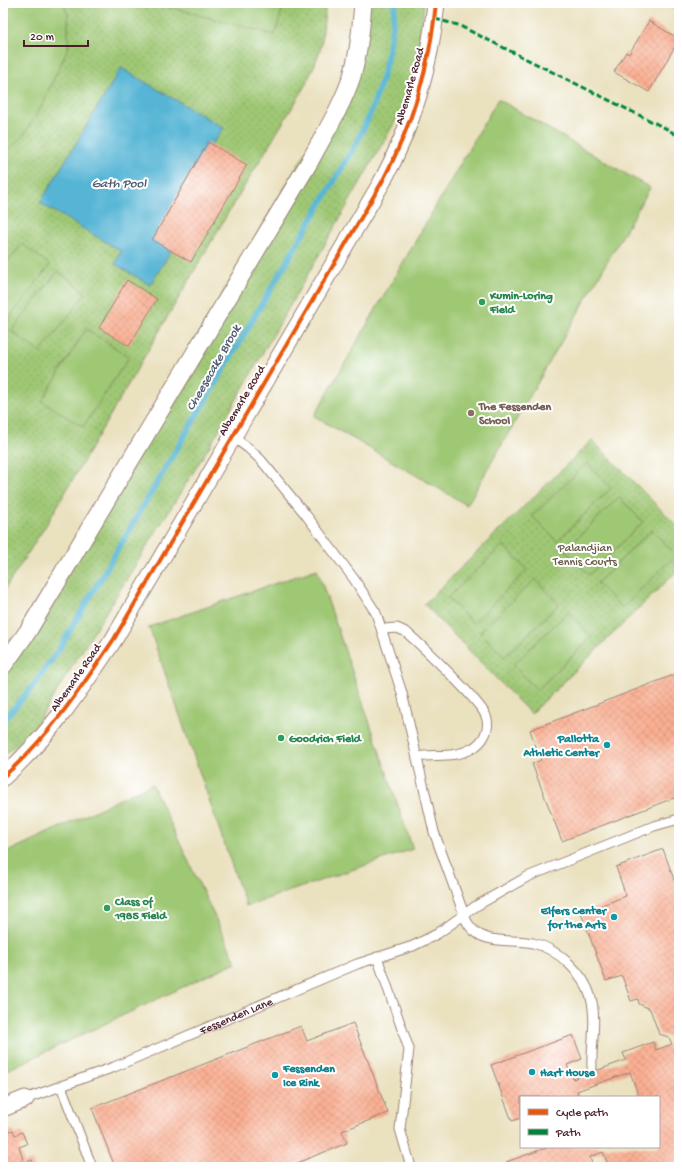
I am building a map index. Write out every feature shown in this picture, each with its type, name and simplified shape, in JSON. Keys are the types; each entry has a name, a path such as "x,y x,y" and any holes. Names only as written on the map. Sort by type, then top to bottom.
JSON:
{"street":[{"path":"3,666 28,631 310,161 338,108 352,76 359,45 363,3"},
{"name":"Albemarle Road","path":"3,777 46,733 91,673 123,623 390,167 410,123 421,88 433,35 436,3"},
{"name":"Fessenden Lane","path":"3,1108 25,1099"}],"lane":[{"path":"232,436 261,460 314,525 364,593 376,613 383,629 402,693 434,832 468,925 479,936 497,940 538,945 555,953 573,969 587,989 592,1004 592,1067"},
{"path":"383,629 397,628 410,636 476,702 486,718 485,734 480,743 471,750 457,754 417,757"},
{"name":"Fessenden Lane","path":"25,1099 114,1067 357,964 405,949 425,940 513,884 540,871 654,826 679,819"},
{"path":"377,957 409,1049 400,1129 411,1167"},
{"path":"61,1086 92,1167"}],"green space":[{"path":"3,3 326,3 321,47 313,69 301,93 231,208 48,522 3,592"},
{"path":"3,3 63,3 68,14 68,48 42,105 23,136 3,155"},
{"path":"154,3 284,3 275,35"},
{"path":"363,3 424,3 419,51 404,106 212,442 32,731 3,756 3,665 351,76"},
{"name":"Kumin-Loring Field","path":"498,99 650,188 467,505 314,416"},
{"path":"22,244 50,265 4,325 3,268"},
{"path":"58,271 86,293 40,353 12,331"},
{"path":"86,329 129,357 83,427 42,401"},
{"name":"Palandjian Tennis Courts","path":"592,440 679,528 679,569 531,714 424,604"},
{"path":"587,463 611,488 557,541 532,516"},
{"path":"619,497 643,522 589,575 565,550"},
{"path":"652,530 676,555 622,608 597,583"},
{"path":"503,545 527,570 473,623 448,598"},
{"name":"Goodrich Field","path":"317,569 413,849 246,906 149,627"},
{"path":"535,579 559,604 504,657 480,632"},
{"path":"568,612 592,637 537,690 513,665"},
{"name":"Class of 1985 Field","path":"152,784 236,962 3,1072 3,854"}],"water":[{"name":"Gath Pool","path":"121,68 224,128 212,144 171,251 150,285 115,264 121,251 40,203"}],"building":[{"path":"679,3 679,9 657,4"},
{"path":"649,21 679,39 649,92 614,72 626,52 629,54"},
{"path":"208,142 247,165 191,262 152,240"},
{"path":"127,280 157,299 129,346 99,328"},
{"name":"Pallotta Athletic Center","path":"679,673 679,796 562,841 532,764 541,760 530,730"},
{"path":"663,849 679,893 679,1167 609,1167 603,1152 590,1157 593,1167 508,1167 506,1162 546,1148 660,1148 660,1096 639,1096 630,1072 577,1091 579,1096 520,1096 520,1118 512,1121 491,1065 573,1035 582,1059 567,1065 573,1079 626,1060 623,1053 653,1042 656,1050 672,1044 669,1037 659,1034 650,1009 639,1004 638,999 631,1001 622,976 606,981 581,913 626,896 616,867"},
{"name":"Fessenden Ice Rink","path":"353,1023 388,1113 342,1131 347,1143 287,1167 115,1167 92,1108 301,1026 307,1041"},
{"path":"13,1130 15,1135 22,1132 27,1144 19,1147 24,1163 32,1160 35,1167 3,1167 3,1133"}],"waterway":[{"name":"Cheesecake Brook","path":"3,721 34,685 61,646 357,142 372,107 383,74 387,58 395,3"}],"marked path":[{"path":"435,19 458,25 669,130 679,137"}],"cycle path":[{"path":"3,777 35,746 63,712 114,639 382,182 393,161 411,118 418,96 429,50 436,3"}],"place":[{"name":"Kumin-Loring Field","path":"482,302"},
{"name":"The Fessenden School","path":"471,413"},
{"name":"Goodrich Field","path":"281,738"},
{"name":"Pallotta Athletic Center","path":"607,745"},
{"name":"Class of 1985 Field","path":"107,908"},
{"name":"Elfers Center for the Arts","path":"614,917"},
{"name":"Hart House","path":"532,1072"},
{"name":"Fessenden Ice Rink","path":"275,1075"}]}
